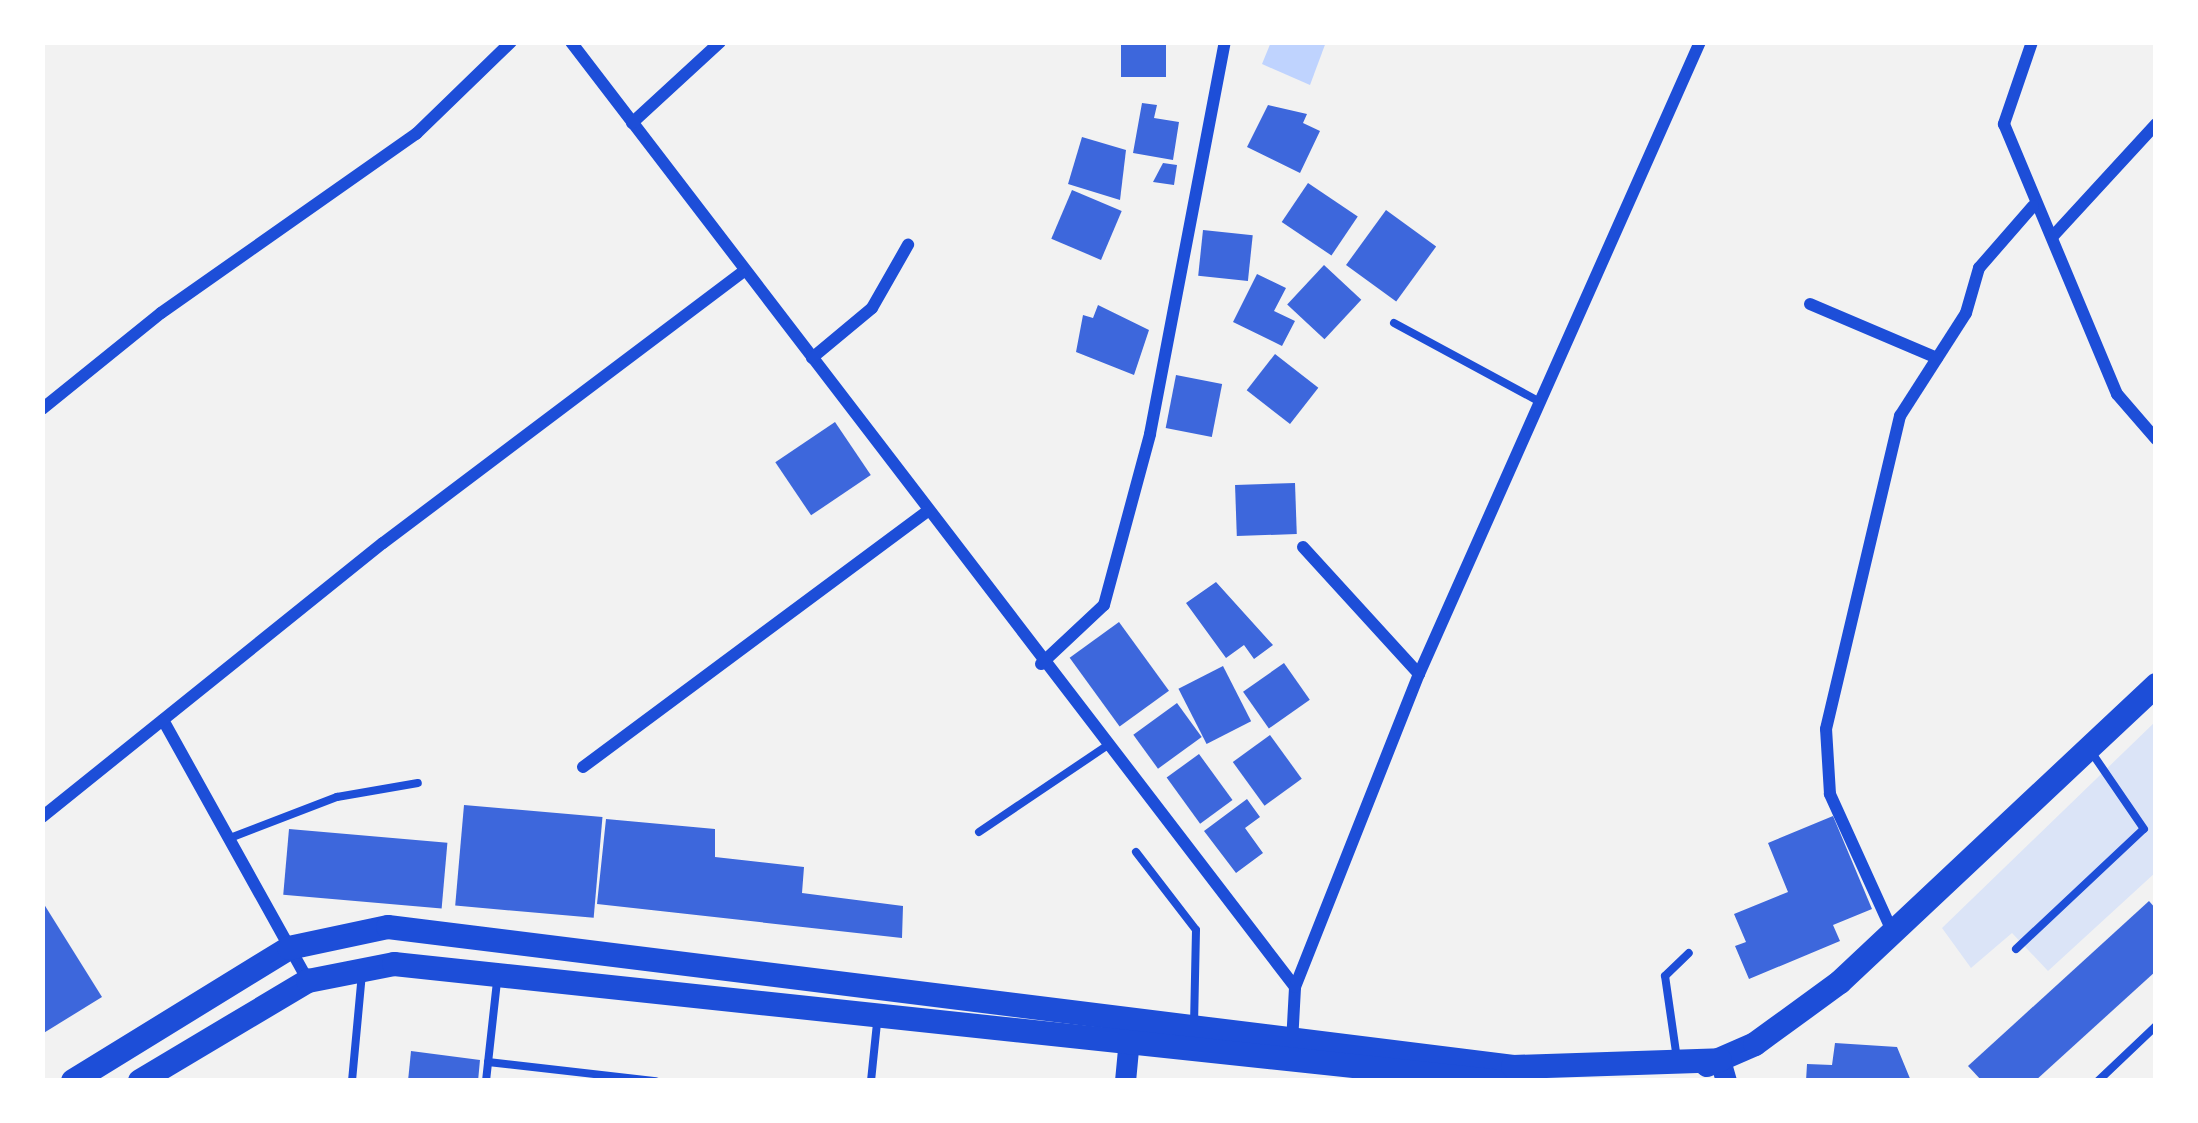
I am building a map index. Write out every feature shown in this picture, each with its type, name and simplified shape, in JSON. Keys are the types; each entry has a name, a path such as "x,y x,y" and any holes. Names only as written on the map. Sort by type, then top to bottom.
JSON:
{"main road":[{"path":"1641,1081 1724,1071 1790,1022 1894,934 2156,685"},
{"path":"73,1081 289,948 352,931 424,928 1292,1048 1513,1067 1677,1061 1724,1071"},
{"path":"140,1081 308,981 362,966 497,973 878,1014 1130,1029 1194,1026 1292,1048 1495,1081"}],"street":[{"path":"42,409 161,313 416,134 511,42"},
{"path":"572,42 1041,664 1295,987"},
{"path":"632,123 720,42"},
{"path":"1041,664 1078,635 1104,605 1111,583 1150,434 1225,42"},
{"path":"1292,1048 1295,987 1419,674 1700,42"},
{"path":"2032,42 2004,124 2033,206 2054,235 2117,394 2156,439"},
{"path":"2054,235 2156,124"},
{"path":"1894,934 1830,794 1826,729 1900,416 1966,313 1979,268 2033,206"},
{"path":"812,358 872,308 908,245"},
{"path":"42,817 382,543 742,272"},
{"path":"1810,304 1937,358"},
{"path":"583,767 926,512"},
{"path":"1303,547 1419,674"},
{"path":"163,720 308,981"},
{"path":"1125,1081 1130,1029"}],"lane":[{"path":"1394,322 1541,403"},
{"path":"979,832 1105,747"},
{"path":"2017,949 2144,829 2089,749"},
{"path":"229,839 338,797 418,783"},
{"path":"1136,852 1196,930 1194,1026"},
{"path":"1677,1061 1665,976 1690,953"},
{"path":"352,1081 362,966"},
{"path":"486,1081 497,973"},
{"path":"871,1081 878,1014"},
{"path":"2098,1081 2156,1026"},
{"path":"488,1062 656,1081"}],"shaded area":[{"path":"2156,721 2156,872 2048,971 2012,933 1971,968 1942,928"}],"water":[{"path":"1271,42 1326,42 1310,85 1262,64"}],"building":[{"path":"1121,42 1166,42 1166,77 1121,77"},
{"path":"1142,103 1157,105 1154,118 1179,122 1173,160 1133,153"},
{"path":"1268,105 1307,114 1303,123 1320,131 1300,173 1247,147"},
{"path":"1082,137 1126,150 1120,200 1068,184"},
{"path":"1163,163 1177,165 1174,185 1153,182"},
{"path":"1308,183 1358,217 1331,256 1282,222"},
{"path":"1072,190 1122,211 1101,260 1051,239"},
{"path":"1386,210 1436,246 1396,301 1346,265"},
{"path":"1203,230 1253,235 1248,281 1198,276"},
{"path":"1324,265 1361,300 1324,339 1287,304"},
{"path":"1257,274 1286,288 1274,311 1295,321 1282,346 1233,322"},
{"path":"1098,305 1149,330 1134,375 1076,352 1083,315 1093,318"},
{"path":"1275,354 1318,388 1290,424 1247,390"},
{"path":"1176,375 1222,384 1212,437 1166,428"},
{"path":"835,422 871,475 811,515 775,462"},
{"path":"1295,483 1297,534 1237,536 1235,485"},
{"path":"1216,582 1273,645 1254,659 1244,645 1226,658 1186,603"},
{"path":"1119,622 1169,691 1120,727 1070,658"},
{"path":"1284,663 1310,700 1269,729 1243,692"},
{"path":"1223,666 1251,721 1207,744 1178,689"},
{"path":"1177,703 1202,737 1158,769 1133,735"},
{"path":"1270,735 1302,779 1265,806 1233,762"},
{"path":"1199,754 1233,800 1200,824 1167,778"},
{"path":"1247,799 1260,817 1245,828 1263,853 1236,873 1204,831"},
{"path":"464,805 602,817 594,918 455,906"},
{"path":"1833,816 1872,909 1833,925 1840,941 1749,979 1735,946 1746,942 1734,914 1788,892 1768,843"},
{"path":"606,819 715,829 715,857 804,867 802,893 903,906 902,938 597,904"},
{"path":"289,829 447,843 442,909 283,895"},
{"path":"42,901 102,997 42,1034"},
{"path":"2149,901 2156,909 2156,971 2035,1081 1982,1081 1968,1066"},
{"path":"1835,1043 1897,1047 1911,1081 1806,1081 1807,1064 1832,1065"},
{"path":"411,1051 480,1060 478,1081 408,1081"}]}
